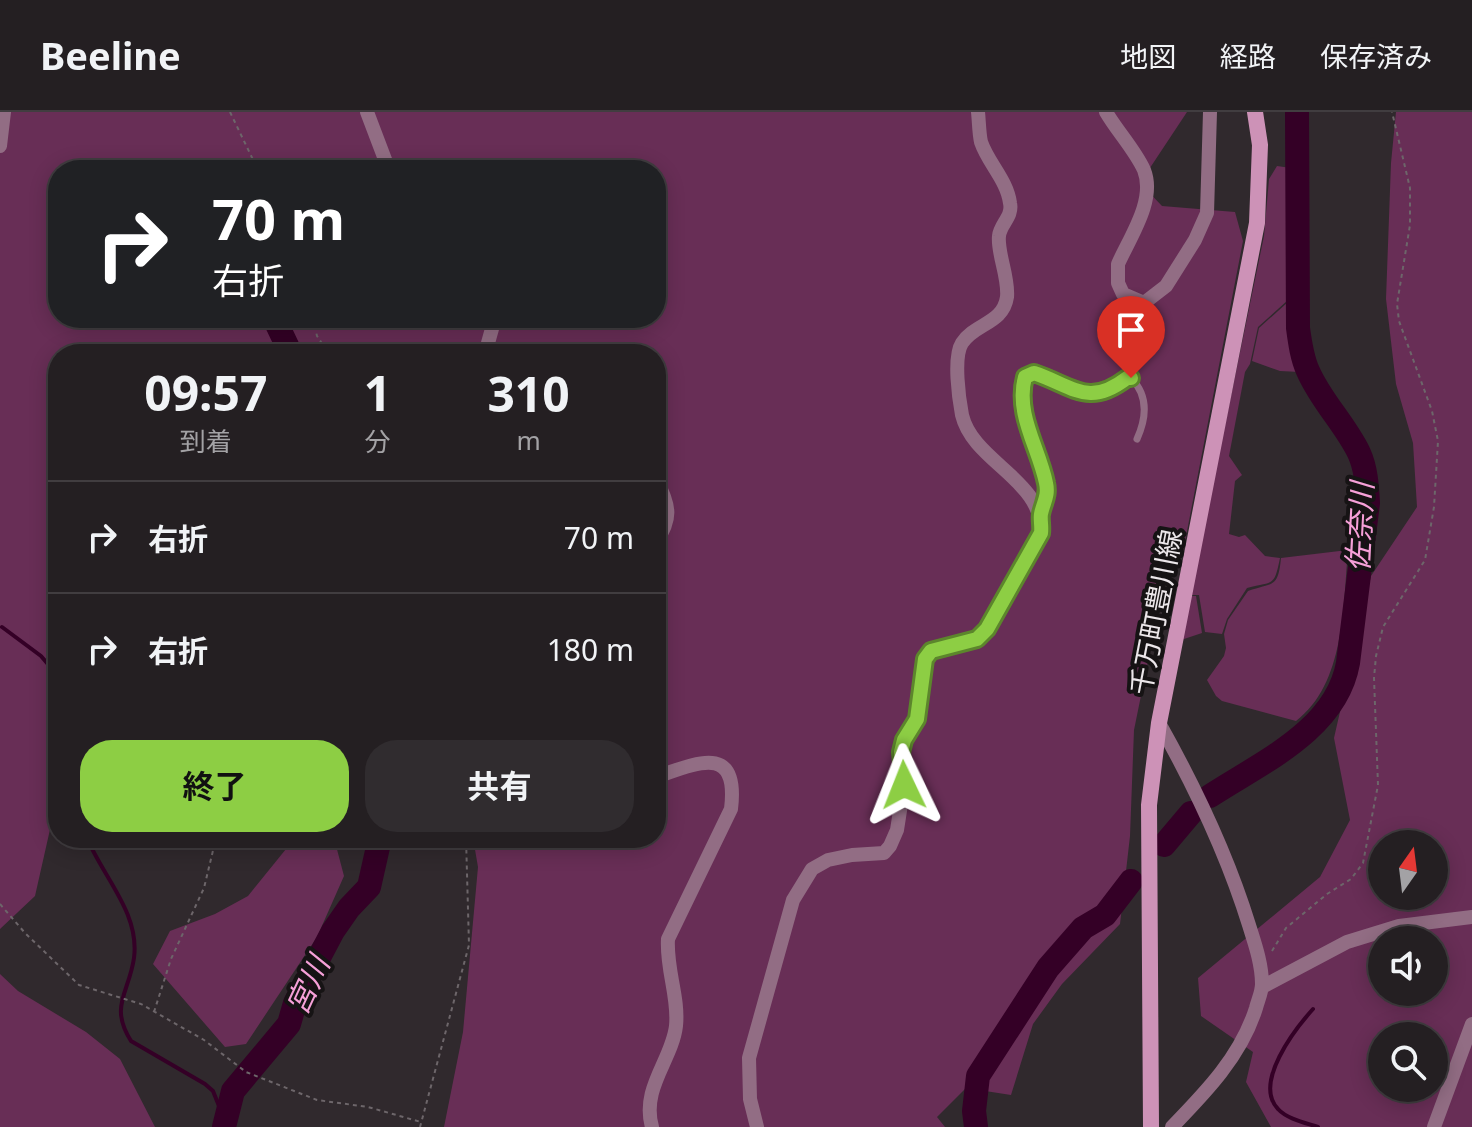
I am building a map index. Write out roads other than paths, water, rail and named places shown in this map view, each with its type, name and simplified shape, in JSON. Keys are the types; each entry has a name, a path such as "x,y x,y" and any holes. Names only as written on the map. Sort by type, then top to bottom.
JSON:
{"main road":[{"name":"千万町豊川線","path":"1151,1127 1149,805 1159,723 1257,223 1260,145 1255,112"}],"street":[{"path":"0,146 4,112"},
{"path":"367,112 385,160"},
{"path":"757,1127 750,1099 749,1058 793,900 812,869 828,860 884,853 890,846 897,830 904,785 901,752 904,740 917,719 925,659 931,651 977,639 987,629 1041,533 1040,514 1028,495 978,442 966,427 962,414 957,363 959,350 963,341 997,318 1007,296 999,236 1010,215 1010,203 981,141 978,112"},
{"path":"1106,112 1143,168 1147,182 1147,199 1116,275 1123,294 1144,303 1166,286 1195,240 1207,213 1210,112"},
{"path":"666,501 669,508 666,522"},
{"path":"1159,723 1195,788 1239,893 1259,956 1262,987 1250,1027 1234,1055 1172,1127"},
{"path":"652,1127 655,1081 676,1021 667,958 668,939 731,809 734,790 726,767 717,763 705,763 666,774"},
{"path":"1262,987 1347,942 1399,926 1472,917"},
{"path":"1434,1127 1472,1024"}],"lane":[{"path":"1040,514 1047,496 1047,483 1023,400 1024,381 1028,373 1097,394 1131,378 1141,392 1145,407 1145,417 1137,439"}],"waterway":[{"name":"佐奈川","path":"1210,796 1273,757 1313,726 1341,687 1348,663 1368,503 1367,484 1359,453 1313,382 1300,345 1297,112"},
{"name":"宮川","path":"279,328 286,344"},
{"path":"2,627 48,664"},
{"name":"佐奈川","path":"1164,845 1191,813"},
{"path":"92,848 126,911 134,942 132,970 121,1009 125,1029 131,1041 213,1091 225,1121"},
{"name":"宮川","path":"224,1127 233,1091 289,1024 295,1003 333,931 369,887 378,848"},
{"name":"佐奈川","path":"976,1127 974,1111 978,1076 1048,968 1083,928 1105,915 1131,881"},
{"path":"1313,1009 1279,1057 1270,1085 1278,1109 1318,1127"}]}
